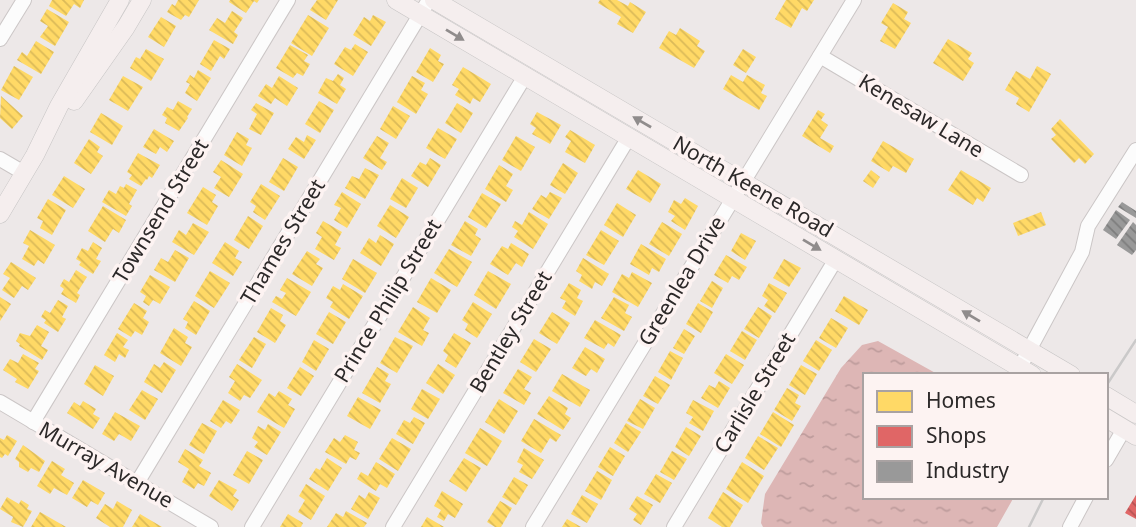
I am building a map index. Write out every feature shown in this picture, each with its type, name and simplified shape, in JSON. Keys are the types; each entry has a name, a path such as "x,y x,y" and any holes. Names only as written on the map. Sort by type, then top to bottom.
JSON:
{"main road":[{"path":"35,155 59,106 120,0"},
{"path":"99,65 133,0"},
{"path":"0,214 35,155 126,27 142,0"},
{"name":"North Keene Road","path":"396,0 425,7 524,76 1026,371"},
{"name":"North Keene Road","path":"435,0 1068,373"},
{"path":"1108,397 1135,410"},
{"path":"1108,419 1130,433"}],"street":[{"name":"Townsend Street","path":"33,422 288,0"},
{"name":"Greenlea Drive","path":"533,527 854,0"},
{"path":"0,39 19,2"},
{"name":"Thames Street","path":"137,483 425,7"},
{"name":"Kenesaw Lane","path":"820,56 1021,175"},
{"name":"Prince Philip Street","path":"251,527 524,76"},
{"name":"Bentley Street","path":"393,527 629,137"},
{"path":"1026,371 1030,350 1082,252 1088,226 1136,150"},
{"path":"0,159 24,173"},
{"name":"Carlisle Street","path":"674,527 836,260"},
{"name":"Murray Avenue","path":"0,402 211,527"},
{"path":"1108,458 1130,433"},
{"path":"1070,527 1085,499"}],"water":[{"path":"878,341 935,373 863,373 863,499 1013,499 997,527 763,527 761,523 765,494 841,368 862,345"}],"building: Homes":[{"path":"52,0 84,0 80,8 74,4 66,16 49,6"},
{"path":"178,0 199,0 189,17 185,15 181,20 167,12"},
{"path":"259,0 257,3 254,1 246,13 229,2"},
{"path":"317,0 338,0 326,20 310,10"},
{"path":"600,0 617,0 628,6 630,2 646,12 633,33 617,24 621,17 598,3"},
{"path":"786,0 814,0 807,11 802,8 791,28 775,19"},
{"path":"893,3 908,12 904,19 911,23 895,49 880,41 888,27 881,23"},
{"path":"47,9 69,22 55,46 40,37 48,26 40,21"},
{"path":"232,11 243,18 234,32 238,35 233,44 209,30 217,18 225,23"},
{"path":"308,15 329,28 312,56 291,43"},
{"path":"373,15 386,22 371,46 353,35 364,17 370,21"},
{"path":"161,17 176,26 164,47 148,37"},
{"path":"680,28 700,41 697,46 705,51 694,68 659,48 669,31 676,35"},
{"path":"948,39 972,53 968,59 974,63 963,81 933,63"},
{"path":"214,40 230,49 224,59 220,56 211,71 200,64"},
{"path":"36,41 54,52 41,74 17,60 22,52 27,56"},
{"path":"355,44 368,52 353,76 334,64 345,47 351,50"},
{"path":"290,45 308,55 304,61 310,64 303,76 297,73 293,78 276,68"},
{"path":"430,48 441,55 438,61 444,64 433,82 416,72"},
{"path":"146,49 164,59 151,81 130,68 136,57 140,59"},
{"path":"743,49 756,57 746,73 733,65"},
{"path":"14,66 33,77 19,100 1,90"},
{"path":"1037,66 1051,74 1029,112 1016,104 1019,98 1005,90 1016,71 1030,79"},
{"path":"463,67 491,84 480,102 473,98 470,104 455,95 459,89 452,85"},
{"path":"198,70 211,78 197,101 185,93 190,84 186,82 190,75 194,78"},
{"path":"338,74 344,78 340,85 346,89 337,104 318,93 326,78 333,81"},
{"path":"731,75 743,82 747,75 765,85 761,93 767,96 759,110 723,89"},
{"path":"123,76 143,87 128,111 109,100"},
{"path":"279,76 298,88 287,106 275,98 271,104 258,96 266,84 272,88"},
{"path":"412,76 425,83 421,90 428,94 416,114 397,102"},
{"path":"1,96 23,116 12,129 0,118"},
{"path":"178,101 192,109 179,131 165,123 167,118 162,115 167,107 173,110"},
{"path":"319,101 334,110 320,133 305,124"},
{"path":"256,103 274,113 261,135 249,129 257,114 251,110"},
{"path":"457,103 473,113 461,133 445,123"},
{"path":"393,106 410,116 396,139 380,129"},
{"path":"818,110 825,114 821,120 828,125 820,138 834,146 830,153 802,136"},
{"path":"537,112 561,125 550,144 532,134 536,128 530,124"},
{"path":"101,113 123,126 112,145 90,132"},
{"path":"1060,119 1094,154 1085,164 1079,158 1074,163 1051,139 1056,135 1051,129"},
{"path":"438,128 457,139 445,159 426,148"},
{"path":"154,129 174,141 167,152 160,147 156,154 143,147"},
{"path":"570,130 595,145 585,163 565,152 571,141 565,137"},
{"path":"237,132 249,139 246,145 252,148 242,166 224,155"},
{"path":"307,135 316,140 304,159 288,149 296,137 304,142"},
{"path":"377,136 389,143 380,158 387,162 382,170 363,158"},
{"path":"516,136 535,147 521,171 502,160"},
{"path":"89,139 100,147 97,152 103,156 91,174 74,163"},
{"path":"883,141 914,159 906,173 893,166 889,172 871,161"},
{"path":"138,153 160,165 152,178 149,176 141,186 129,179 132,175 127,172"},
{"path":"283,158 298,167 284,191 269,182"},
{"path":"430,158 441,165 428,187 411,176 420,162 426,165"},
{"path":"221,160 243,174 229,197 214,188 221,177 213,172"},
{"path":"563,163 578,173 565,194 550,185"},
{"path":"499,165 513,174 506,186 513,190 506,202 485,189"},
{"path":"365,168 379,175 365,199 345,188 352,176 359,179"},
{"path":"638,170 661,184 650,203 626,189"},
{"path":"871,170 880,177 873,188 863,181"},
{"path":"961,170 991,188 983,202 977,198 973,205 948,190"},
{"path":"64,176 85,189 73,208 52,195"},
{"path":"402,178 418,188 406,208 390,199"},
{"path":"126,184 137,190 126,216 102,202 109,190 116,194 120,186 124,188"},
{"path":"261,184 280,196 265,220 253,212 256,206 250,202"},
{"path":"203,187 216,195 212,202 218,206 207,225 187,213"},
{"path":"342,192 361,204 347,228 334,220 341,208 334,205"},
{"path":"550,192 562,198 549,219 532,209 541,195 546,198"},
{"path":"482,193 501,204 486,228 468,217"},
{"path":"685,198 698,206 685,230 671,221 675,216 668,212 674,200 681,204"},
{"path":"48,199 66,210 52,235 40,228 43,221 37,218"},
{"path":"617,203 636,215 623,237 604,225"},
{"path":"390,205 409,217 396,238 377,226"},
{"path":"103,206 126,220 119,233 113,229 105,242 88,231"},
{"path":"529,212 548,224 533,249 514,237 518,231 512,227 515,221 522,225"},
{"path":"1041,212 1046,225 1018,236 1013,223"},
{"path":"248,216 263,226 249,249 234,240"},
{"path":"323,221 342,232 335,245 341,248 334,260 315,249 322,237 316,233"},
{"path":"465,221 478,229 475,235 481,239 471,256 451,245"},
{"path":"662,222 682,234 669,256 649,244"},
{"path":"193,223 209,232 194,255 172,242 179,230 186,235"},
{"path":"30,230 55,245 44,264 38,260 34,266 22,259 29,246 23,243"},
{"path":"601,230 619,241 604,265 586,255"},
{"path":"741,233 756,241 745,260 731,251"},
{"path":"380,235 394,244 381,266 360,253 369,238 376,243"},
{"path":"93,242 102,248 96,259 101,261 93,274 79,265 81,262 76,259 82,248 88,251"},
{"path":"225,242 239,251 235,258 242,262 233,276 212,263"},
{"path":"511,243 529,254 522,267 516,263 508,275 490,264 502,246 508,249"},
{"path":"641,244 666,259 659,272 652,268 649,275 630,264"},
{"path":"449,249 472,262 457,287 434,273"},
{"path":"175,250 189,258 175,282 154,270 161,258 168,262"},
{"path":"307,251 320,259 316,264 323,268 312,286 292,274"},
{"path":"726,255 747,267 739,280 732,276 728,283 714,275"},
{"path":"583,258 609,274 602,286 595,282 592,289 579,281 582,275 576,271"},
{"path":"353,259 377,273 365,293 342,279"},
{"path":"784,259 801,268 789,287 773,278"},
{"path":"11,262 36,278 28,290 22,286 14,298 2,290 10,278 3,274"},
{"path":"76,270 87,277 77,293 80,295 76,303 61,294 64,289 60,286 64,279 69,282"},
{"path":"210,271 230,283 214,308 195,296"},
{"path":"488,271 511,284 496,309 474,295"},
{"path":"632,272 652,283 638,307 612,292 622,274 629,278"},
{"path":"150,275 170,287 160,304 153,300 149,306 143,302 146,296 140,292"},
{"path":"287,278 311,292 296,316 272,302 276,296 282,299 286,293 280,290"},
{"path":"431,278 451,290 437,313 417,302"},
{"path":"712,281 723,288 712,308 700,301"},
{"path":"569,283 581,290 577,298 583,301 575,316 562,308 566,301 560,298"},
{"path":"769,283 787,293 775,313 764,306 768,300 762,296"},
{"path":"343,284 363,296 349,319 330,307 333,302 326,298 333,286 340,290"},
{"path":"844,296 868,310 859,325 835,311"},
{"path":"0,297 11,304 0,321"},
{"path":"614,297 629,305 625,313 632,317 624,331 601,318"},
{"path":"58,300 68,306 62,317 66,319 58,332 44,323 46,320 41,317 45,310 50,313"},
{"path":"194,301 210,311 196,335 185,328 188,322 183,319"},
{"path":"473,302 492,314 477,338 465,330 468,324 462,320"},
{"path":"134,303 147,311 143,318 149,322 142,335 135,331 131,337 118,329"},
{"path":"698,303 713,312 701,333 686,324"},
{"path":"413,307 430,318 423,330 429,333 422,346 398,332"},
{"path":"758,307 772,316 759,338 744,329"},
{"path":"271,308 283,315 280,321 286,325 275,343 257,332"},
{"path":"329,312 346,322 333,344 316,334"},
{"path":"552,312 570,323 557,344 539,333"},
{"path":"831,318 848,328 836,348 819,338"},
{"path":"595,320 621,335 614,347 608,343 604,349 584,338"},
{"path":"37,325 49,332 41,346 48,350 42,360 19,346 16,341 20,333 30,336"},
{"path":"174,328 188,337 185,343 192,347 181,366 160,353"},
{"path":"684,329 695,336 684,354 673,348"},
{"path":"742,331 757,340 745,360 730,351"},
{"path":"117,333 128,340 123,347 129,350 125,358 119,354 115,362 104,355"},
{"path":"454,333 471,343 456,368 445,361 448,355 443,351"},
{"path":"254,337 266,344 252,368 239,360"},
{"path":"395,337 413,346 397,373 380,363"},
{"path":"534,339 551,349 536,372 520,362"},
{"path":"314,340 329,349 316,371 302,362"},
{"path":"816,340 832,350 819,371 803,361"},
{"path":"585,347 605,359 597,373 591,369 586,376 572,368"},
{"path":"670,351 683,358 671,380 658,372"},
{"path":"23,354 39,363 35,369 39,371 28,389 15,382 17,379 3,370 10,359 18,363"},
{"path":"726,354 744,365 732,384 714,373"},
{"path":"164,362 176,370 162,393 144,382 154,364 160,368"},
{"path":"237,364 262,380 250,398 244,395 240,401 228,393 235,381 229,377"},
{"path":"438,364 455,375 443,394 426,383"},
{"path":"95,365 114,376 103,396 84,384"},
{"path":"801,365 817,374 805,395 789,385"},
{"path":"300,367 314,376 301,396 287,388"},
{"path":"377,367 389,374 385,381 391,384 380,403 362,393"},
{"path":"518,369 532,377 524,389 531,393 524,405 503,393"},
{"path":"562,374 590,390 580,407 552,391"},
{"path":"655,376 670,385 658,404 643,396"},
{"path":"719,381 730,388 718,408 701,398 709,385 715,388"},
{"path":"787,388 799,395 795,403 801,406 792,421 774,410"},
{"path":"422,389 440,399 428,419 411,409"},
{"path":"142,390 158,399 145,420 129,410"},
{"path":"279,391 292,399 288,405 295,409 284,428 257,412 269,393 275,397"},
{"path":"549,396 568,408 565,414 571,418 563,430 537,414"},
{"path":"358,397 381,410 370,429 347,416"},
{"path":"499,399 518,411 504,434 485,422"},
{"path":"640,399 655,408 643,429 627,421"},
{"path":"223,400 240,410 231,424 226,421 221,428 210,421"},
{"path":"693,400 714,411 703,431 689,423 693,417 686,413"},
{"path":"83,401 96,409 93,414 100,418 93,429 67,413 74,402 80,406"},
{"path":"115,412 140,426 131,441 119,434 114,441 102,434"},
{"path":"773,412 794,425 781,447 760,434"},
{"path":"414,417 425,423 413,444 396,434 404,420 410,423"},
{"path":"534,419 561,435 556,442 550,438 541,453 521,441"},
{"path":"202,423 217,431 204,454 189,445"},
{"path":"626,423 641,432 628,452 614,443"},
{"path":"268,424 281,432 267,455 254,447 258,442 252,438 258,426 265,430"},
{"path":"686,427 701,436 689,456 675,447"},
{"path":"480,428 502,441 487,466 465,453"},
{"path":"7,435 17,441 8,456 5,454 2,458 0,438 4,440"},
{"path":"345,435 358,442 354,450 360,453 356,460 350,457 346,464 325,452 334,438 340,442"},
{"path":"758,436 778,448 764,470 745,458"},
{"path":"392,438 411,449 398,471 379,459"},
{"path":"23,445 45,461 39,472 31,468 28,472 19,467 19,462 15,459"},
{"path":"610,447 625,456 613,476 598,467"},
{"path":"524,448 544,460 532,479 519,472 523,465 517,462"},
{"path":"185,449 203,460 199,466 211,473 204,486 198,483 194,489 182,482 189,469 178,462"},
{"path":"247,451 263,460 249,484 233,475"},
{"path":"672,451 687,459 674,480 660,472"},
{"path":"327,458 342,468 328,491 309,479 316,468 320,470"},
{"path":"464,458 481,468 466,492 449,481"},
{"path":"52,461 65,469 61,475 74,483 67,495 54,488 50,494 37,486"},
{"path":"376,462 395,474 387,488 380,484 376,491 357,479 361,472 368,476"},
{"path":"742,462 764,476 748,503 726,489"},
{"path":"597,471 612,480 601,500 585,491"},
{"path":"656,474 672,483 660,503 644,494"},
{"path":"514,477 528,485 516,505 502,497"},
{"path":"83,480 105,493 98,505 91,501 87,507 72,498"},
{"path":"219,480 237,490 233,496 239,500 232,511 209,496"},
{"path":"306,484 325,496 311,520 298,512 305,500 299,496"},
{"path":"442,491 463,504 455,518 448,514 444,521 437,517 441,510 434,506"},
{"path":"369,492 380,498 368,519 351,509 359,495 365,499"},
{"path":"723,492 743,505 730,527 722,527 708,518"},
{"path":"582,495 598,504 587,523 571,514"},
{"path":"637,496 653,505 641,525 633,520 637,514 629,509"},
{"path":"7,497 19,504 21,500 29,505 27,509 32,511 23,527 11,522 13,517 0,509"},
{"path":"117,501 132,510 123,527 110,527 96,518 105,504 113,509"},
{"path":"500,501 512,508 501,527 495,527 487,522"},
{"path":"346,511 367,523 364,527 327,527 336,513 343,517"},
{"path":"40,512 66,527 31,527"},
{"path":"140,514 162,527 132,527"},
{"path":"288,514 303,523 301,527 280,527"},
{"path":"427,517 444,527 421,527"},
{"path":"567,519 581,527 562,527"}],"building: Shops":[{"path":"1136,495 1136,519 1125,513"}],"building: Industry":[{"path":"1122,202 1136,211 1136,218 1118,207"},
{"path":"1116,210 1130,220 1116,239 1103,230"},
{"path":"1133,222 1136,225 1136,250 1132,255 1117,245"}],"railway":[{"path":"1108,383 1136,340"},
{"path":"1029,527 1043,499"}]}
